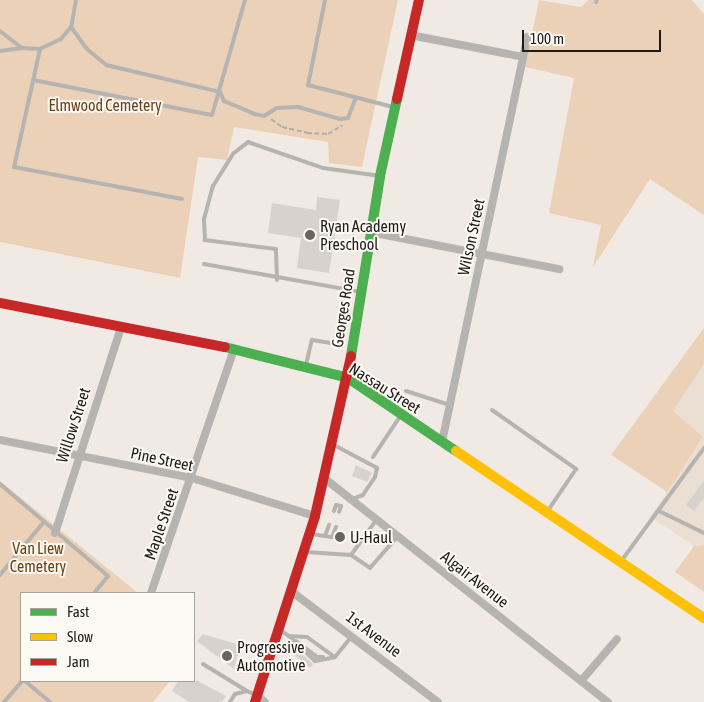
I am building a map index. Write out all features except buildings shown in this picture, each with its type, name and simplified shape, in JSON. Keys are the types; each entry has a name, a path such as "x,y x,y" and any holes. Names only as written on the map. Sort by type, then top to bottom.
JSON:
{"street":[{"name":"Georges Road","path":"260,700 315,516 348,378 380,176 419,0"},
{"path":"410,35 522,57"},
{"name":"Wilson Street","path":"442,442 527,37"},
{"path":"370,232 559,269"},
{"name":"Nassau Street","path":"0,303 234,349 348,378 704,618"},
{"name":"Willow Street","path":"55,533 77,456 121,328"},
{"name":"Maple Street","path":"151,592 192,478 234,349"},
{"name":"Pine Street","path":"0,440 192,478 315,516"},
{"name":"Algair Avenue","path":"324,478 608,702"},
{"name":"1st Avenue","path":"292,591 438,702"},
{"path":"582,681 617,640"}],"lane":[{"path":"0,51 22,48 40,49 61,39 71,27 76,0"},
{"path":"32,80 212,115 220,92 244,0"},
{"path":"325,0 308,85 394,107"},
{"path":"71,27 87,49 106,66 220,92"},
{"path":"0,31 22,48"},
{"path":"40,49 14,167 182,199"},
{"path":"220,92 224,101 238,109 264,116 277,108 298,107 340,118 348,118 356,97"},
{"path":"277,280 276,249 205,240 204,219 213,186 234,153 248,142 264,145 323,168 380,176"},
{"path":"204,264 277,280 361,292"},
{"path":"305,368 312,340 336,344"},
{"path":"406,391 450,405"},
{"path":"492,410 576,468 547,512"},
{"path":"373,457 401,414"},
{"path":"332,444 377,468 375,477 363,495 352,499"},
{"path":"620,562 660,511 704,448"},
{"path":"0,484 43,523 108,576 95,592"},
{"path":"334,511 343,492"},
{"path":"338,506 341,506 340,512"},
{"path":"660,511 704,533"},
{"path":"352,555 377,519"},
{"path":"0,575 43,523"},
{"path":"325,536 329,525"},
{"path":"309,533 332,538 336,527"},
{"path":"304,552 352,555 370,568 398,536"},
{"path":"280,630 318,657 335,657 353,636"},
{"path":"289,636 307,637 335,657"},
{"path":"203,664 260,700"},
{"path":"4,702 22,682"},
{"path":"24,682 50,702"},
{"path":"230,702 235,694 247,692"}],"path":[{"path":"264,116 282,127 328,134 342,127 348,118"}],"shaded area":[{"path":"704,364 704,545 694,546 650,517 703,437 672,411"}],"green space":[{"name":"Elmwood Cemetery","path":"0,0 398,0 362,167 329,163 328,142 234,127 227,160 198,157 180,278 0,242"},
{"path":"539,0 581,7 588,0 692,0 704,14 704,215 650,179 593,267 601,225 549,213 574,78 525,67"},
{"path":"704,328 704,364 673,411 703,437 667,492 611,455"},
{"name":"Van Liew Cemetery","path":"0,481 137,592 20,592 20,682 169,682 153,702 0,702"},
{"path":"704,545 704,592 675,572 694,546"}],"traffic: fast":[{"path":"351,356 380,176 397,99"},
{"path":"225,347 348,378 456,451"}],"traffic: slow":[{"path":"456,451 704,618"}],"traffic: jam":[{"path":"397,99 419,0"},
{"path":"0,303 225,347"},
{"path":"255,702 315,516 351,356"}],"place":[{"name":"Ryan Academy Preschool","path":"310,235"},
{"name":"U-Haul","path":"340,537"},
{"name":"Progressive Automotive","path":"227,656"}]}
